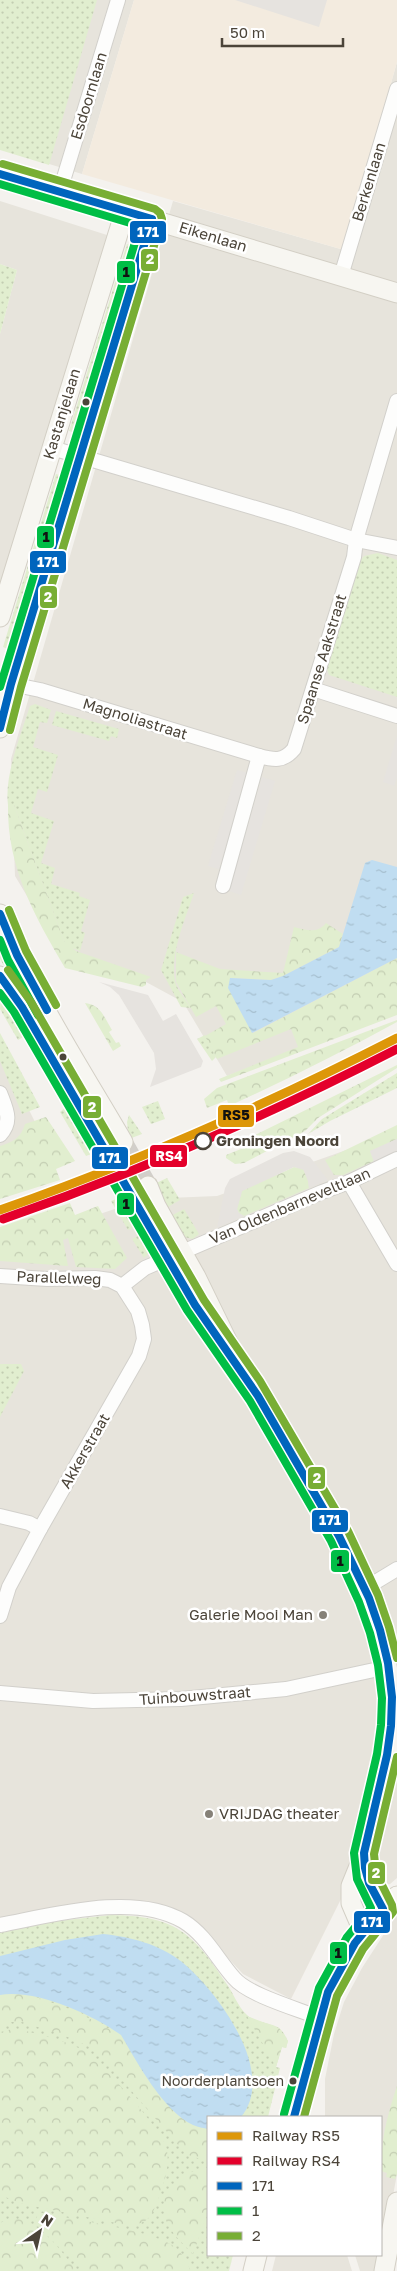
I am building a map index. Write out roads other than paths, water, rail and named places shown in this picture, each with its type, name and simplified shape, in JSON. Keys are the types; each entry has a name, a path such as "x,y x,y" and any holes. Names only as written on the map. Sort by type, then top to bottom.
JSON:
{"street":[{"name":"Esdoornlaan","path":"55,191 63,181 118,0"},
{"name":"Berkenlaan","path":"341,276 397,89"},
{"name":"Eikenlaan","path":"0,174 397,293"},
{"name":"Kastanjelaan","path":"0,617 125,211"},
{"name":"Kastanjelaan","path":"0,728 6,683 80,457 152,219"},
{"name":"Spaanse Aakstraat","path":"259,756 274,760 286,758 294,749 354,557 356,540 397,401"},
{"path":"52,448 289,518 356,540 397,548"},
{"name":"Magnoliastraat","path":"6,683 40,690 259,756"},
{"path":"313,689 397,716"},
{"path":"223,886 259,756"},
{"path":"0,914 17,955 39,996 123,1142"},
{"path":"0,976 22,1007 104,1149"},
{"path":"0,1093 8,1114 4,1130"},
{"name":"Van Oldenbarneveltlaan","path":"175,1255 349,1182 397,1159"},
{"path":"349,1182 397,1264"},
{"path":"148,1186 175,1255"},
{"path":"130,1193 175,1255 329,1518 374,1612 388,1666 392,1697 391,1725 385,1769 364,1854 352,1878 350,1895 354,1911 363,1931"},
{"name":"Parallelweg","path":"0,1276 46,1280 95,1278 110,1280 122,1286 145,1268 175,1255"},
{"name":"Akkerstraat","path":"0,1616 10,1587 40,1529 139,1356 144,1339 142,1325 138,1311 122,1286"},
{"path":"0,1516 29,1523 40,1529"},
{"path":"364,1589 397,1570"},
{"name":"Tuinbouwstraat","path":"0,1693 93,1701 181,1699 286,1689 388,1666"},
{"path":"364,1854 367,1878 371,1890 383,1909"},
{"path":"294,2116 328,1992 340,1967 363,1931 397,1896"},
{"path":"0,1925 126,1905 159,1910 184,1922 208,1942 235,1980 250,1990 320,2018"},
{"path":"384,2271 397,2202"},
{"path":"253,2271 257,2256"}],"water":[{"path":"372,860 397,867 397,958 252,1033 228,988 230,978 271,980 283,976 339,947 365,863"},
{"path":"103,1934 134,1939 164,1950 182,1962 196,1975 226,2012 248,2056 252,2078 251,2099 242,2116 207,2116 207,2129 193,2125 171,2109 161,2097 143,2072 121,2035 94,2019 46,1999 14,1994 0,1995 0,1956 65,1940"}],"tunnel":[{"path":"123,1142 148,1186"},
{"path":"104,1149 130,1193"}],"rail line":[{"name":"RS5","path":"0,1210 51,1192 202,1131 300,1086 397,1038"},
{"name":"RS4","path":"3,1219 104,1182 203,1141 301,1097 397,1049"}],"place":[{"name":"Groningen Noord","path":"203,1141"},
{"name":"Galerie Mooi Man","path":"323,1615"},
{"name":"VRIJDAG theater","path":"209,1814"},
{"name":"Noorderplantsoen","path":"293,2081"}]}
